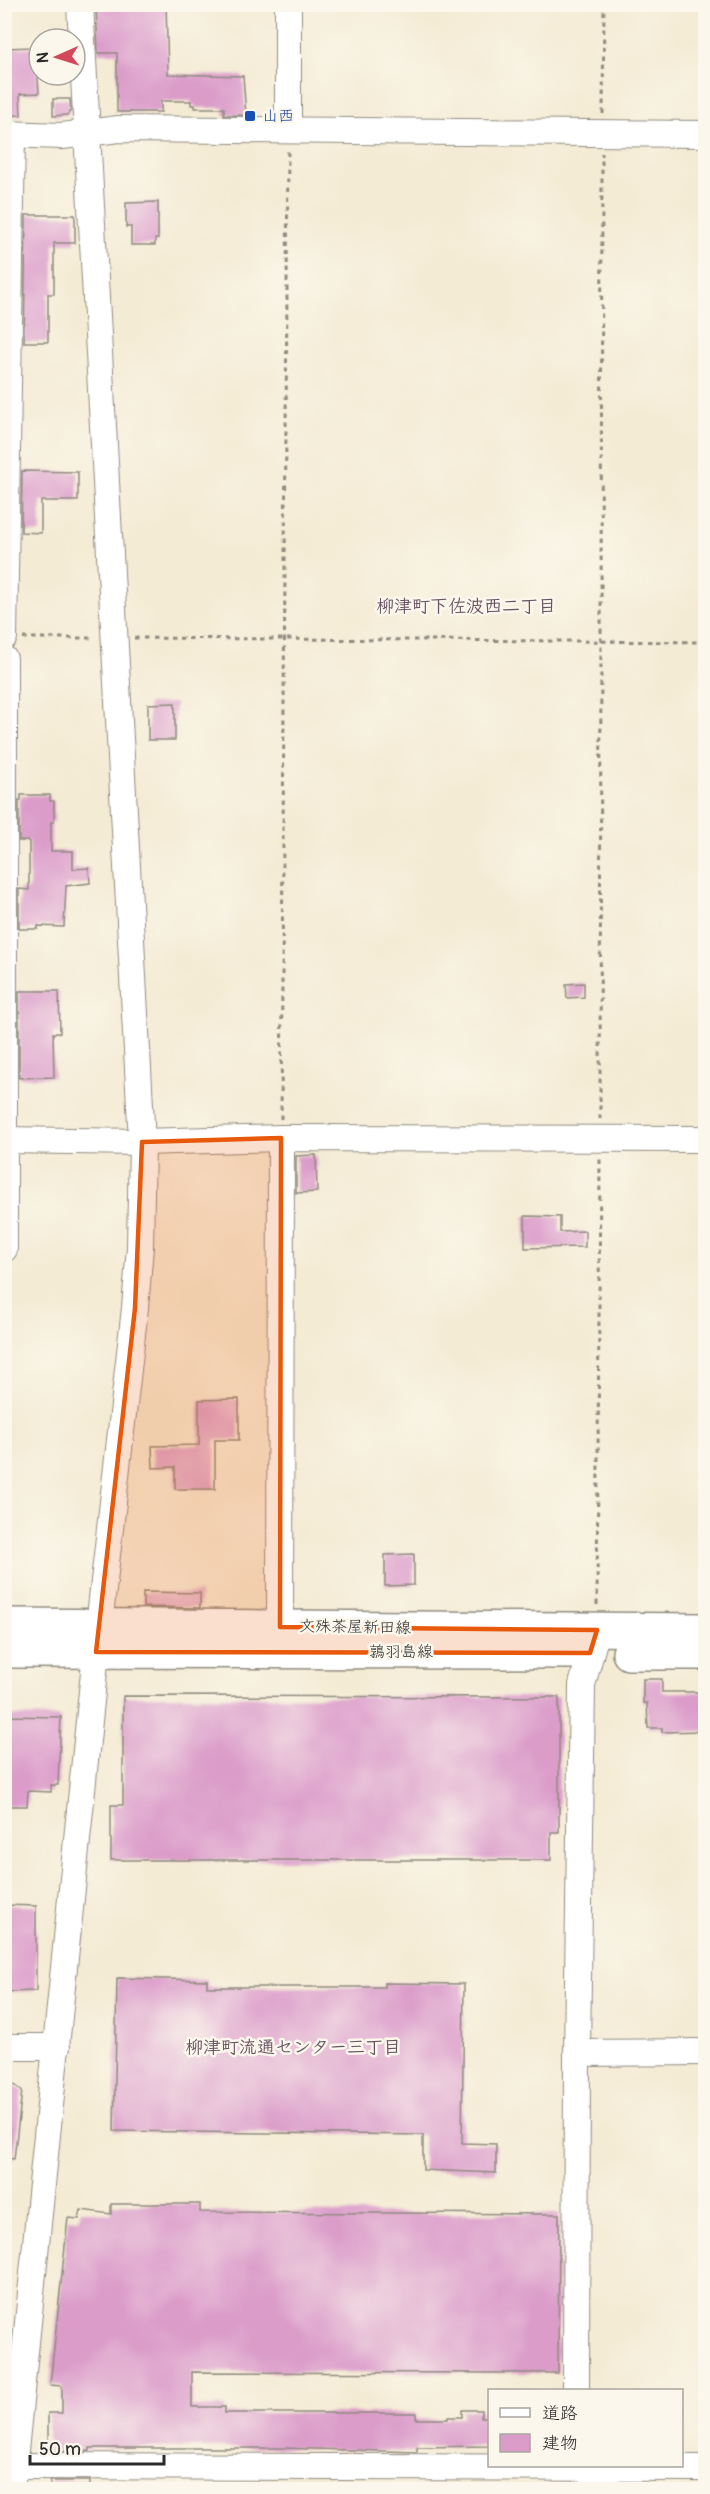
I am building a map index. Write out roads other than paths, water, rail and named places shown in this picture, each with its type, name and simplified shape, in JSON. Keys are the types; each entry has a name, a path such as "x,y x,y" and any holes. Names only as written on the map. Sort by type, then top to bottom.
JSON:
{"main road":[{"name":"文殊茶屋新田線","path":"4,1625 97,1638 280,1627 593,1641 705,1630"},
{"name":"鶉羽島線","path":"97,1638 593,1641 705,1653"},
{"path":"4,1651 97,1638"}],"street":[{"path":"80,4 142,1142 142,1187 138,1267 97,1638 57,2047 11,2461 275,2478 585,2473 705,2468"},
{"path":"288,4 288,130"},
{"path":"4,1249 8,645 8,134 62,136 119,129 705,134"},
{"path":"5,1140 142,1142 280,1138 705,1139"},
{"path":"280,1138 280,1627"},
{"path":"576,2389 577,2053 582,1685 593,1641"},
{"path":"4,2047 57,2047"},
{"path":"577,2053 705,2052"}],"place":[{"name":"山西","path":"250,116"}],"district":[{"name":"柳津町下佐波西二丁目","path":"466,606"},
{"name":"柳津町流通センター三丁目","path":"293,2047"}]}
